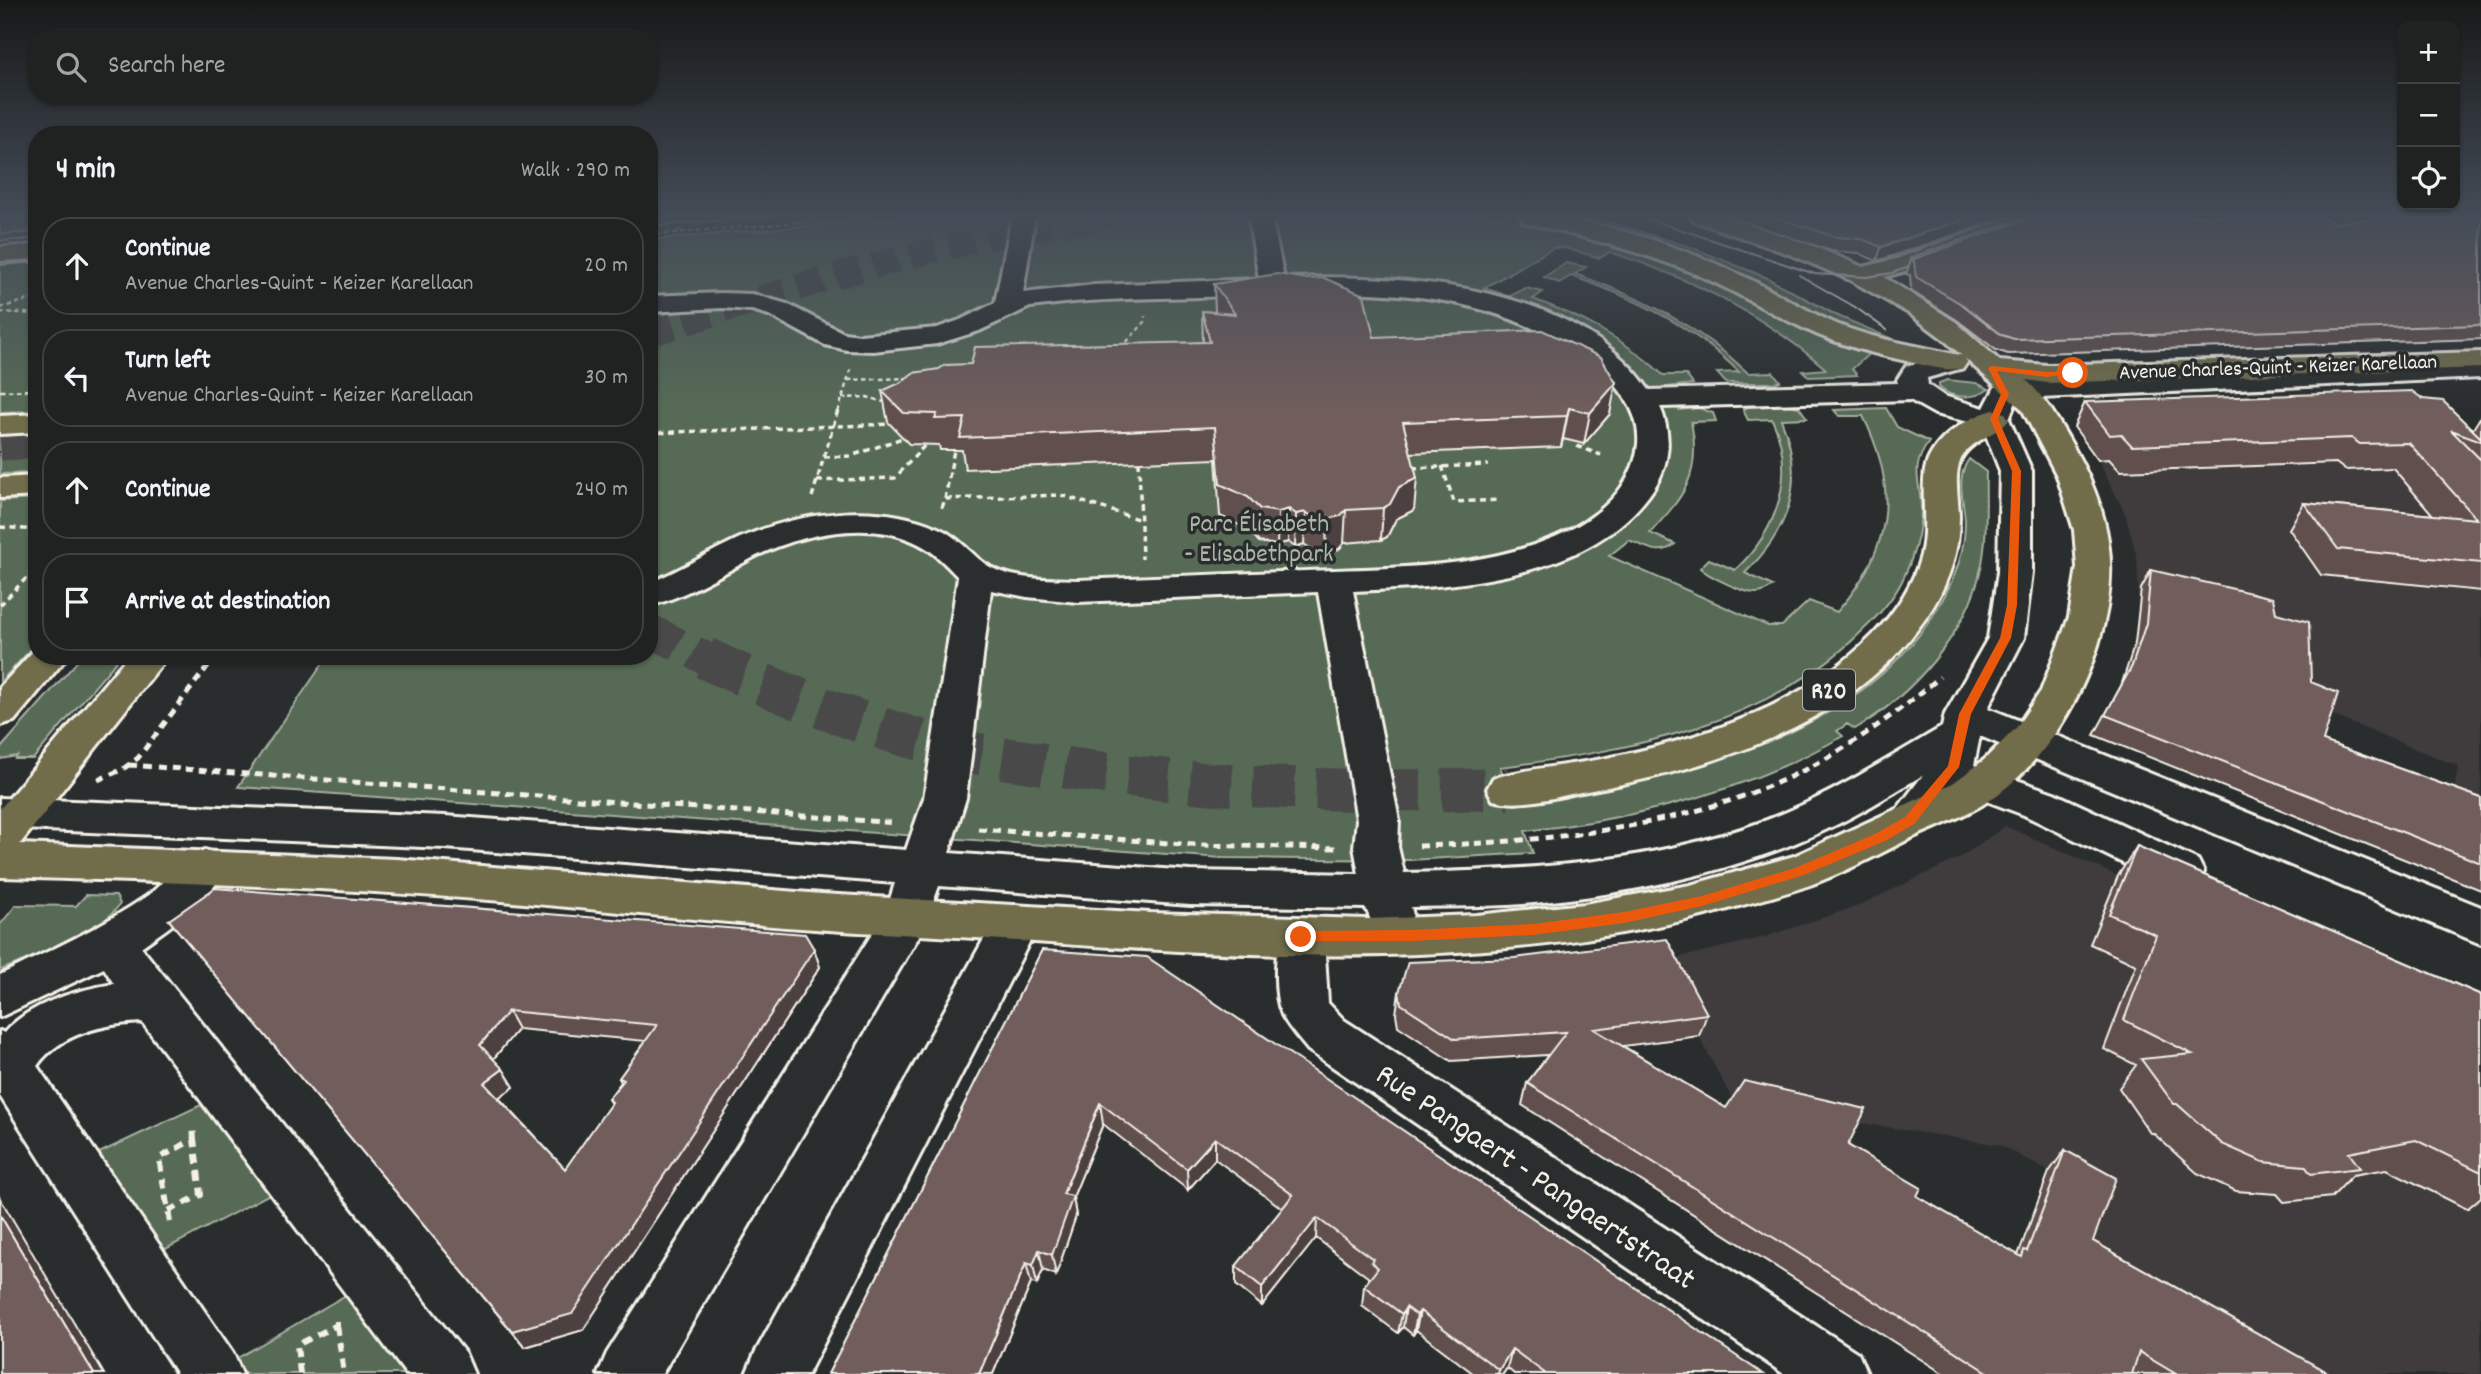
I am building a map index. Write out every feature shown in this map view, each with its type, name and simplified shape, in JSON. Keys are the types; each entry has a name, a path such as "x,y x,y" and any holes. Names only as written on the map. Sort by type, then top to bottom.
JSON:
{"main road":[{"name":"R20","path":"1731,280 1843,335 1902,353 1953,362"},
{"path":"0,860 454,880 823,912 915,893 1016,923 1301,937 1394,936 1533,929 1624,918 1702,901 1800,871 1952,804 1965,750 2030,739 2063,686 2086,619 2093,579 2093,543 2083,505 2063,455 1944,326 1867,280"},
{"name":"Avenue Charles-Quint - Keizer Karellaan","path":"2009,395 2047,374 2481,360"},
{"name":"Avenue Charles-Quint - Keizer Karellaan","path":"1953,362 2009,395 2073,399 2410,393 2481,384"},
{"name":"R20","path":"1508,789 1627,769 1699,751 1753,731 1801,708 1841,682 1875,655 1902,626 1921,596 1935,566 1941,537 1943,461 1959,441 2009,395"},
{"path":"0,425 28,424"},
{"path":"0,488 28,486"},
{"path":"0,712 41,665"},
{"path":"16,812 141,665"}],"street":[{"path":"1008,306 1012,280"},
{"path":"1272,280 1273,286"},
{"path":"658,304 731,301 765,305 797,318 825,336 858,344 915,340 960,330 1026,300 1072,294 1273,286 1391,286 1454,294 1494,304 1550,325 1582,342 1621,373 1641,399 1653,439 1650,465 1636,491 1626,503 1586,534 1539,555 1462,573 1078,591 1048,589 976,574 958,556 925,534 897,526 866,523 803,529 755,544 698,576 658,592"},
{"path":"1914,391 1911,380 1916,372 1953,362"},
{"name":"Avenue Charles-Quint - Keizer Karellaan","path":"2009,395 2481,370"},
{"path":"1641,399 1914,391 1941,405 2009,395 2017,471 2012,605 2006,638 1965,750"},
{"path":"628,1374 915,893 946,798 976,574"},
{"path":"1333,580 1378,820 1376,846 1394,936"},
{"path":"16,812 445,832 915,893 1298,893 1486,889 1566,882 1644,869 1717,852 1784,831 1965,750 2030,739 2481,926"},
{"path":"1965,750 2039,804 2221,888"},
{"path":"2171,867 2145,847 2136,832 2135,816 2145,806 2166,802 2192,806"},
{"path":"0,997 114,941 166,906 205,867"},
{"path":"776,1374 1016,923"},
{"name":"Rue Pangaert - Pangaertstraat","path":"1301,937 1301,982 1305,1011 1326,1035 1837,1374"},
{"path":"114,941 126,965 444,1374"},
{"path":"154,1001 113,1003 80,1012 48,1026 5,1060 212,1374"}],"path":[{"path":"1116,354 1145,322 1144,291"},
{"path":"0,310 28,300"},
{"path":"0,310 28,313"},
{"path":"803,529 858,344"},
{"path":"848,380 921,378"},
{"path":"0,391 28,390"},
{"path":"842,398 867,397 888,403"},
{"path":"658,433 900,424"},
{"path":"824,457 850,456 905,437"},
{"path":"817,481 895,478 925,445"},
{"path":"1577,446 1601,455"},
{"path":"925,534 945,499 954,450"},
{"path":"1139,461 1143,588"},
{"path":"1410,468 1488,465"},
{"path":"1442,466 1454,502 1500,500"},
{"path":"945,499 1061,495 1141,520"},
{"path":"0,527 28,529"},
{"path":"0,605 28,577"},
{"path":"16,812 129,765 209,665"},
{"path":"129,765 1209,845 1309,849 1474,845 1548,839 1619,828 1685,813 1747,794 1802,772 1851,746 1893,718 1946,672"},
{"path":"168,1211 201,1195 193,1119 230,1098"},
{"path":"135,1256 172,1233 159,1158 194,1139"},
{"path":"344,1374 336,1318 378,1288"},
{"path":"300,1374 297,1345 337,1325"}],"shaded area":[{"path":"2384,409 2481,506 2481,890 2442,875 2458,766 2324,712 2135,643 2139,605 2137,557 2125,513 2098,460 2073,421"},
{"path":"2005,826 2481,1036 2481,1374 2034,1374 2050,1172 2000,1145 1734,1103 1660,962 1765,937 1858,906 1961,857"}],"green space":[{"path":"0,280 28,280 28,411 0,412"},
{"name":"Parc Élisabeth - Elisabethpark","path":"658,280 1498,280 1484,288 1509,296 1526,288 1543,292 1533,299 1602,330 1634,350 1663,375 1686,375 1693,384 1666,387 1679,410 1699,408 1713,413 1716,421 1691,422 1694,440 1692,471 1681,496 1650,533 1675,544 1658,550 1629,540 1609,556 1768,626 1782,626 1809,601 1837,612 1855,589 1879,542 1886,494 1875,443 1863,416 1839,416 1834,410 1886,408 1897,427 1929,442 1919,461 1921,512 1912,557 1893,597 1861,632 1824,664 1783,690 1739,712 1645,742 1500,767 1515,805 1637,782 1700,766 1761,745 1819,718 1871,684 1915,640 1949,587 1961,555 1964,538 1962,474 1969,459 1986,472 1985,544 1974,592 1950,639 1916,681 1897,699 1855,729 1847,724 1837,731 1843,736 1806,756 1729,788 1608,819 1525,831 1533,853 1409,860 1222,858 238,787 322,665 658,665"},
{"path":"1582,280 1591,280 1622,292 1667,314 1709,341 1748,373 1773,372 1780,381 1726,383 1717,373 1739,372 1721,355 1661,314"},
{"name":"Parc Élisabeth - Elisabethpark","path":"1683,280 1714,280 1872,351 1852,369 1857,375 1809,377 1803,371 1826,369 1777,331"},
{"path":"1727,280 1771,280 1838,316 1890,338 1886,341 1831,323"},
{"path":"1947,380 1976,383 1989,389 1970,396 1957,396 1939,387 1939,383"},
{"path":"1748,407 1799,407 1807,418 1781,419 1789,441 1792,462 1790,502 1774,539 1745,573 1773,586 1762,592 1751,593 1727,584 1700,568 1709,559 1735,570 1750,554 1772,519 1783,480 1779,440 1772,419 1748,420 1743,410"},
{"path":"28,434 28,473 0,474 0,436"},
{"path":"28,499 28,652 0,682 0,501"},
{"path":"74,665 113,665 33,759 15,759 17,756 0,759 0,749"},
{"path":"86,895 116,896 120,904 97,926 82,935 0,970 0,925 16,905 76,906"},
{"path":"201,1105 270,1194 162,1251 97,1154"},
{"path":"346,1295 405,1374 243,1374 234,1360"}],"building":[{"path":"1238,280 1329,280 1364,295 1374,337 1542,330 1601,357 1616,383 1590,413 1569,408 1567,416 1403,422 1417,478 1399,487 1390,504 1383,508 1346,510 1340,516 1327,519 1314,518 1306,512 1296,514 1289,509 1278,512 1260,509 1248,497 1220,484 1215,427 960,438 965,418 935,419 937,414 904,413 882,391 900,383 913,373 939,369 945,365 971,364 975,347 1210,342 1202,311 1235,314 1214,284"},
{"path":"1921,280 2481,280 2481,325 2014,339 2002,335 1963,305"},
{"path":"2412,391 2423,399 2443,401 2481,438 2481,441 2451,430 2481,460 2481,563 2338,549 2304,503 2477,519 2409,443 2360,444 2351,438 2132,446 2121,434 2110,435 2085,402"},
{"path":"2151,570 2273,598 2276,613 2309,622 2311,682 2338,693 2323,741 2481,798 2481,863 2105,715 2132,666 2146,623"},
{"path":"2137,846 2481,995 2481,1172 2416,1140 2349,1153 2360,1168 2311,1174 2305,1166 2263,1162 2222,1144 2174,1104 2141,1059 2192,1054 2124,1020 2156,935 2109,914"},
{"path":"215,888 805,934 814,949 572,1314 512,1331 169,920","holes":["508,1011 657,1025 619,1078 624,1080 608,1099 612,1102 565,1169 484,1083 503,1069 480,1045"]},
{"path":"1667,939 1707,1014 1594,1029 1726,1108 1744,1081 1866,1109 1848,1145 1921,1188 1917,1196 2022,1257 2024,1250 2027,1251 2065,1150 2116,1178 2093,1241 2330,1374 2176,1374 2139,1352 2132,1374 1991,1374 1527,1083 1566,1032 1455,1039 1401,1004 1399,992 1408,962 1514,958"},
{"path":"1042,950 1147,957 1763,1374 1546,1374 1512,1349 1499,1370 1420,1311 1417,1315 1406,1307 1402,1314 1364,1286 1378,1268 1371,1262 1373,1259 1317,1218 1262,1287 1236,1266 1293,1195 1215,1138 1187,1169 1100,1103 1063,1194 1073,1196 1052,1255 1039,1250 1033,1265 1026,1263 979,1374 828,1374"},
{"path":"0,1215 94,1374 0,1374"}],"tunnel":[{"path":"658,331 823,280"},
{"path":"0,444 28,442"},
{"path":"658,634 705,658"},
{"path":"705,658 797,698 859,721 922,741 987,756 1101,772 1217,784 1391,790 1508,789"},
{"path":"705,658 709,660"}],"tram line":[{"path":"1808,280 1855,307 1887,330"}],"route":[{"path":"1301,937 1412,936 1533,929 1624,918 1702,901 1800,871 1880,837 1909,821 1953,767 1965,714 2006,638 2015,572 2017,471 1994,419 2005,394 1992,368 2029,373 2073,373"}]}
